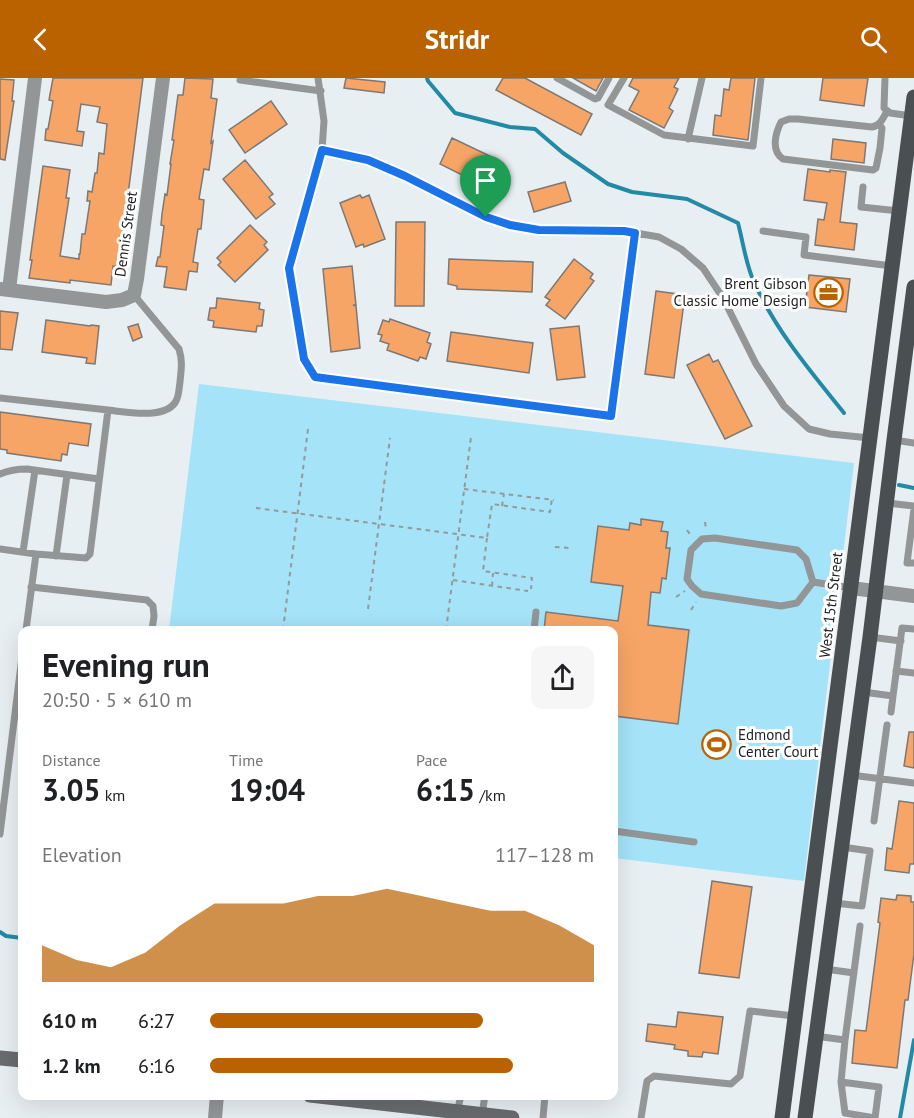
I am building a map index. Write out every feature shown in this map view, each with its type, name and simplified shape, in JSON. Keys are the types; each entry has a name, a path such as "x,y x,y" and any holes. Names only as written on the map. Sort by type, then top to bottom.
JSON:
{"main road":[{"name":"West 15th Street","path":"782,1118 914,97"},
{"path":"805,1118 863,692 914,287"},
{"path":"0,1058 18,1060"},
{"path":"371,1100 457,1115 512,1118"}],"street":[{"path":"5,290 35,78"},
{"name":"Dennis Street","path":"5,290 106,302 122,300 134,295 163,78"},
{"path":"851,588 914,596"},
{"path":"214,1118 216,1100"}],"lane":[{"path":"318,78 324,122 322,150 289,268 304,359 315,377 611,416 635,233"},
{"path":"557,78 595,99 598,98 609,78"},
{"path":"624,78 608,105 663,135 753,146 761,78"},
{"path":"688,139 702,78"},
{"path":"885,78 884,108 890,113 912,116"},
{"path":"240,80 321,91"},
{"path":"879,124 882,128 880,148 876,168 873,170 783,159 778,156 775,149 777,130 781,123 789,120 872,127 878,126 879,124 887,111"},
{"path":"322,150 368,160 486,217 510,225 539,230 624,231 659,237 681,249 703,268 723,298 756,364 784,405 809,429 830,434 870,438"},
{"path":"863,187 861,207 899,211"},
{"path":"763,231 806,237 804,255 892,266"},
{"path":"0,398 156,414 167,410 175,403 179,391 182,359 178,349 134,295"},
{"path":"0,549 86,558 90,554 108,410"},
{"path":"894,440 914,443"},
{"path":"0,474 15,469 35,470 99,479"},
{"path":"23,552 35,470"},
{"path":"56,556 67,475"},
{"path":"886,503 914,507 907,562 914,563"},
{"path":"715,538 797,550 806,559 813,582 797,603 781,606 701,594 687,579 691,550 702,539 715,538"},
{"path":"26,626 36,554"},
{"path":"813,582 851,588"},
{"path":"31,587 147,600 153,606 153,626"},
{"path":"534,626 536,612"},
{"path":"891,712 902,628 914,629"},
{"path":"870,637 900,640"},
{"path":"896,671 914,673"},
{"path":"0,834 18,689"},
{"path":"863,692 893,696"},
{"path":"874,821 887,725"},
{"path":"852,775 914,783"},
{"path":"618,832 694,842"},
{"path":"834,903 862,909 870,851 842,847"},
{"path":"841,1082 879,1087 875,1118 845,1113 841,1082 860,927"},
{"path":"825,969 854,973"},
{"path":"641,1118 647,1081 654,1076 731,1084 740,1076 750,1011 794,1016"},
{"path":"815,1036 845,1040"},
{"path":"457,1115 460,1100"},
{"path":"482,1115 484,1100"},
{"path":"543,1118 545,1100"}],"path":[{"path":"283,626 308,429"},
{"path":"368,609 390,438"},
{"path":"447,626 471,438"},
{"path":"453,580 530,590 532,578 483,571 492,504 550,512 553,500 464,489"},
{"path":"502,506 504,494"},
{"path":"256,508 487,538"},
{"path":"705,522 706,532"},
{"path":"687,530 692,537"},
{"path":"555,547 570,548"},
{"path":"492,585 494,573"},
{"path":"676,597 685,591"},
{"path":"692,610 696,601"}],"shaded area":[{"name":"Edmond Center Court","path":"199,384 854,463 804,881 618,858 618,626 169,626"}],"building":[{"path":"53,78 143,78 120,267 113,266 111,285 29,278 43,166 70,170 66,198 69,198 60,256 79,259 90,201 87,201 88,191 92,192 99,153 104,154 107,124 97,122 100,107 81,104 77,131 84,132 82,146 45,140 53,101 49,100"},
{"path":"185,78 213,79 211,98 217,99 209,170 204,169 199,199 204,200 201,229 198,229 193,262 198,263 197,272 189,271 186,290 164,287 167,267 156,266 158,257 160,257 164,226 161,225 162,214 165,194 167,195 178,95 183,95"},
{"path":"346,78 385,82 384,93 344,88"},
{"path":"503,78 525,78 592,114 581,135 496,90"},
{"path":"573,78 603,78 596,91"},
{"path":"633,78 679,78 674,87 678,89 669,108 673,111 664,128 629,110 639,91 629,86"},
{"path":"731,78 755,78 748,140 713,135 715,115 721,116 724,89 729,90"},
{"path":"823,78 868,78 864,106 820,100"},
{"path":"0,79 14,80 12,101 14,101 5,160 0,159"},
{"path":"271,101 287,124 245,153 229,130"},
{"path":"452,138 490,156 482,174 470,168 466,177 440,164"},
{"path":"833,139 866,143 864,163 831,159"},
{"path":"245,160 273,194 269,197 275,204 256,219 223,179"},
{"path":"808,169 846,172 840,222 857,224 854,250 815,245 818,219 824,220 827,203 804,200"},
{"path":"565,182 571,201 534,212 528,192"},
{"path":"360,195 362,198 369,195 385,239 364,247 363,244 356,247 340,203"},
{"path":"396,222 425,222 424,306 395,306"},
{"path":"250,225 267,242 264,245 268,250 235,282 218,265 221,262 217,258"},
{"path":"449,259 533,262 532,292 457,289 457,286 448,284"},
{"path":"574,259 593,274 590,278 594,281 565,319 546,305 550,300 545,297"},
{"path":"352,266 356,305 353,305 356,306 360,348 331,352 323,269"},
{"name":"Brent Gibson Classic Home Design","path":"809,275 850,279 846,312 805,307"},
{"path":"656,291 685,295 674,378 645,374"},
{"path":"217,298 260,303 259,309 264,310 262,326 257,326 256,332 213,327 214,321 208,320 210,308 216,308"},
{"path":"0,311 18,313 12,350 0,349"},
{"path":"390,319 430,333 427,342 431,344 426,359 420,357 418,361 387,350 389,344 380,341 382,335 378,334 383,320 389,322"},
{"path":"46,320 99,326 95,364 86,363 87,358 42,352"},
{"path":"138,324 142,337 133,341 128,327"},
{"path":"579,326 585,377 557,380 550,329"},
{"path":"451,332 533,343 529,373 447,361"},
{"path":"709,354 713,362 718,360 752,426 725,439 687,365"},
{"path":"0,412 91,424 88,446 69,443 67,455 62,454 61,461 7,453 7,450 0,449"},
{"path":"641,519 663,522 661,531 668,532 666,548 670,548 666,579 662,578 660,593 651,592 648,625 689,630 678,724 618,716 618,626 544,626 546,612 618,621 623,586 591,582 598,526 629,530 630,523 641,525"},
{"path":"909,732 914,732 914,768 904,766"},
{"path":"899,801 914,803 914,864 910,864 909,873 885,870 887,848 892,849"},
{"path":"712,881 752,887 739,978 699,973"},
{"path":"897,895 911,896 911,902 914,902 914,954 908,1000 905,1000 897,1068 852,1063 855,1030 866,1031 880,923 878,922 881,898 896,900"},
{"path":"678,1012 723,1017 718,1054 703,1052 702,1057 688,1056 688,1051 674,1049 675,1045 646,1041 648,1024 676,1027"}],"waterway":[{"path":"427,78 455,113 510,127 535,129 563,153 608,184 632,192 687,199 738,223 749,268 763,300 795,350 844,413"},
{"path":"899,485 914,488"},
{"path":"0,932 6,936 18,938"},
{"path":"900,1118 914,1040"}],"place":[{"name":"Brent Gibson Classic Home Design","path":"828,293"},
{"name":"Edmond Center Court","path":"717,744"}],"route":[{"path":"322,150 368,160 486,217 510,225 539,230 635,233 611,416 315,377 304,359 289,268 322,150"}]}
